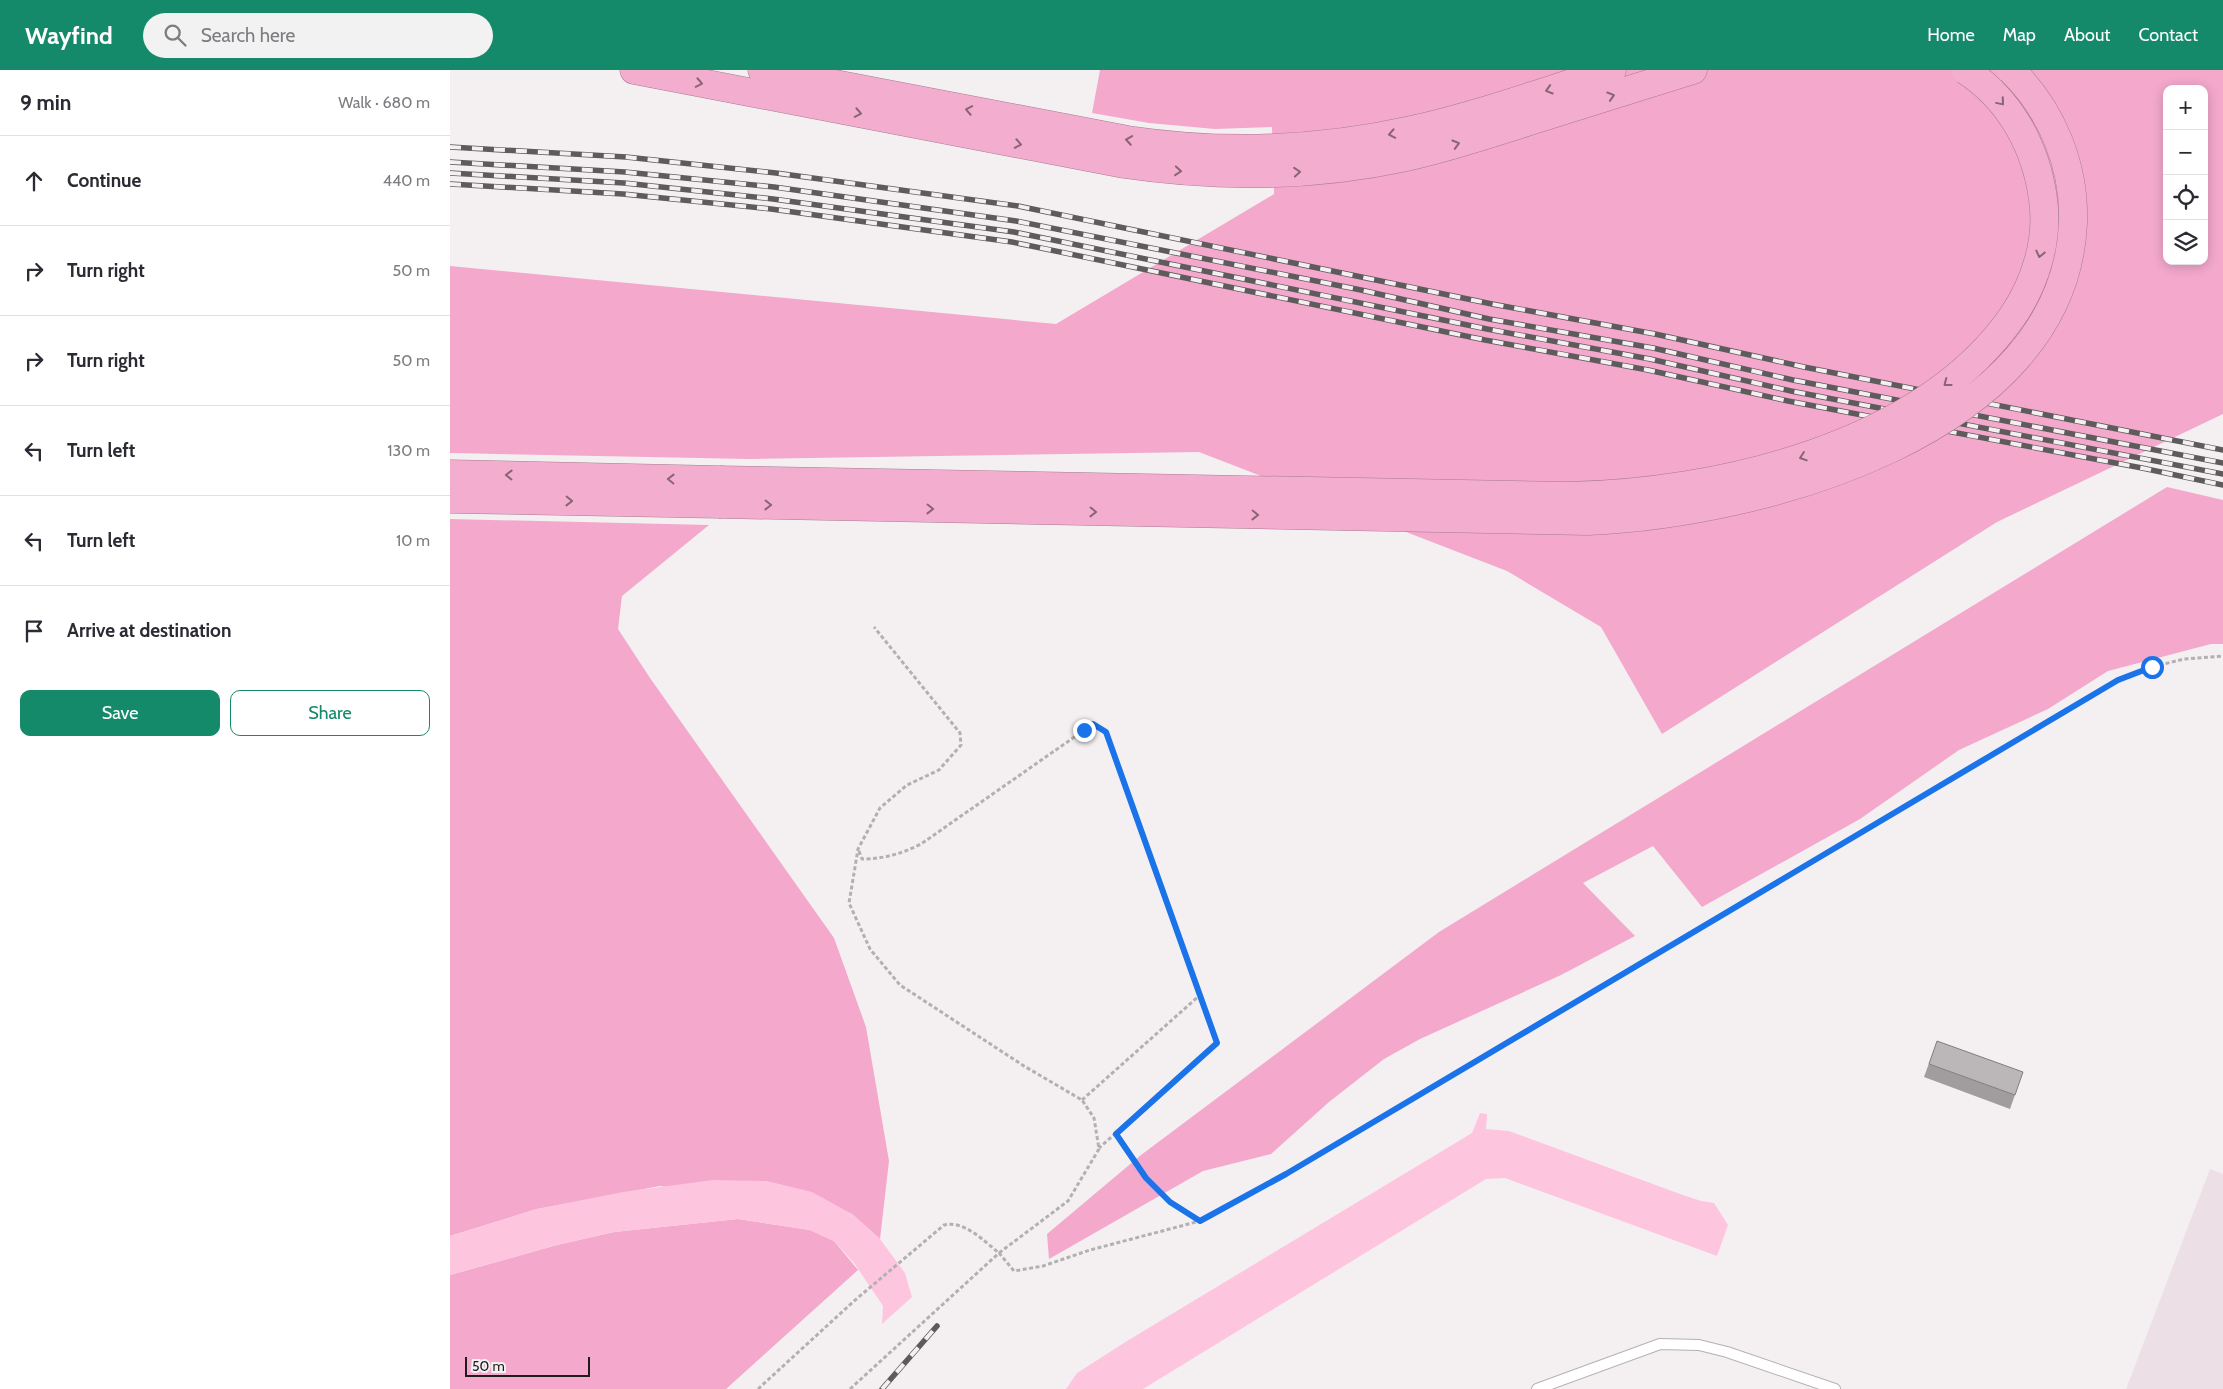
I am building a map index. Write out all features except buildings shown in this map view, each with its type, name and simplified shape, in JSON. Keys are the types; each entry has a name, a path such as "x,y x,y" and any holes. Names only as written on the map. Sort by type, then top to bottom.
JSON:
{"highway":[{"path":"634,70 1114,162 1179,171 1247,162 1411,130 1465,116 1612,70"},
{"path":"762,70 1128,140 1183,147 1247,162 1330,169 1416,155 1693,70"},
{"path":"450,499 720,492 1583,496 1633,493 1689,486 1791,461 1872,429 1937,391 1966,368 1994,341 2017,310 2034,277 2043,241 2044,203 2037,165 2021,130 2011,114 1985,86 1965,70"},
{"path":"450,474 720,492 1578,521 1645,517 1700,509 1756,497 1815,479 1899,444 1963,406 1994,381 2020,355 2052,307 2066,272 2072,237 2073,201 2070,180 2052,125 2030,91 2010,70"}],"lane":[{"path":"1537,1389 1660,1344 1699,1346 1727,1352 1835,1389"}],"path":[{"path":"874,627 960,733 962,745 939,770 907,785 880,808 858,849 849,903 870,949 900,985 1024,1066 1082,1100 1094,1118 1099,1149"},
{"path":"758,1389 854,1301 944,1225 952,1223 960,1225 999,1252 1014,1271 1043,1266 1090,1250 1200,1221 1278,1179 2118,680 2152,667 2184,659 2223,656"},
{"path":"850,1389 999,1252 1068,1201 1099,1149 1217,1043 1106,732 1093,724 921,844 879,859 862,859 858,849"},
{"path":"1082,1100 1200,995"},
{"path":"1116,1134 1146,1178 1170,1202 1200,1221"}],"shaded area":[{"path":"1100,70 2223,70 2223,414 1997,522 1662,734 1601,627 1507,571 1199,452 749,459 450,453 450,266 1056,324 1274,194 1272,127 1215,129 1149,123 1092,113"},
{"path":"2167,487 2223,500 2223,644 2211,644 2108,671 2048,709 1959,750 1860,819 1702,907 1653,846 1583,883 1635,936 1561,975 1420,1039 1384,1059 1329,1102 1271,1154 1203,1171 1049,1259 1047,1234 1141,1155 1439,932"},
{"path":"450,519 709,525 622,596 618,629 650,678 834,938 866,1027 889,1161 880,1239 852,1214 660,1186 537,1209 450,1236"},
{"path":"1480,1113 1487,1114 1486,1129 1509,1131 1680,1194 1714,1203 1728,1225 1717,1256 1505,1178 1486,1179 1143,1389 1066,1389 1077,1373 1127,1341 1472,1133"},
{"path":"2210,1169 2223,1174 2223,1389 2126,1389"},
{"path":"713,1180 767,1181 812,1192 852,1214 880,1239 905,1273 912,1297 882,1324 883,1306 854,1263 834,1241 810,1230 738,1219 614,1232 557,1245 450,1275 450,1236 537,1209 623,1192"},
{"path":"738,1219 810,1230 834,1241 858,1270 726,1389 450,1389 450,1275 557,1245 614,1232"}],"railway":[{"path":"450,147 626,157 776,173 1018,206 1492,304 1655,334 1804,367 2223,450"},
{"path":"450,162 625,172 774,187 1016,221 1361,290 1489,319 1653,348 1793,380 2223,463"},
{"path":"450,173 624,183 773,199 1014,232 1487,329 1650,359 1791,391 2223,474"},
{"path":"450,184 623,194 771,209 1012,242 1485,340 1648,370 1788,401 2223,485"},
{"path":"882,1389 937,1326"}],"route":[{"path":"1084,730 1093,724 1106,732 1217,1043 1116,1134 1146,1178 1170,1202 1200,1221 1286,1174 2118,680 2152,667"}]}
